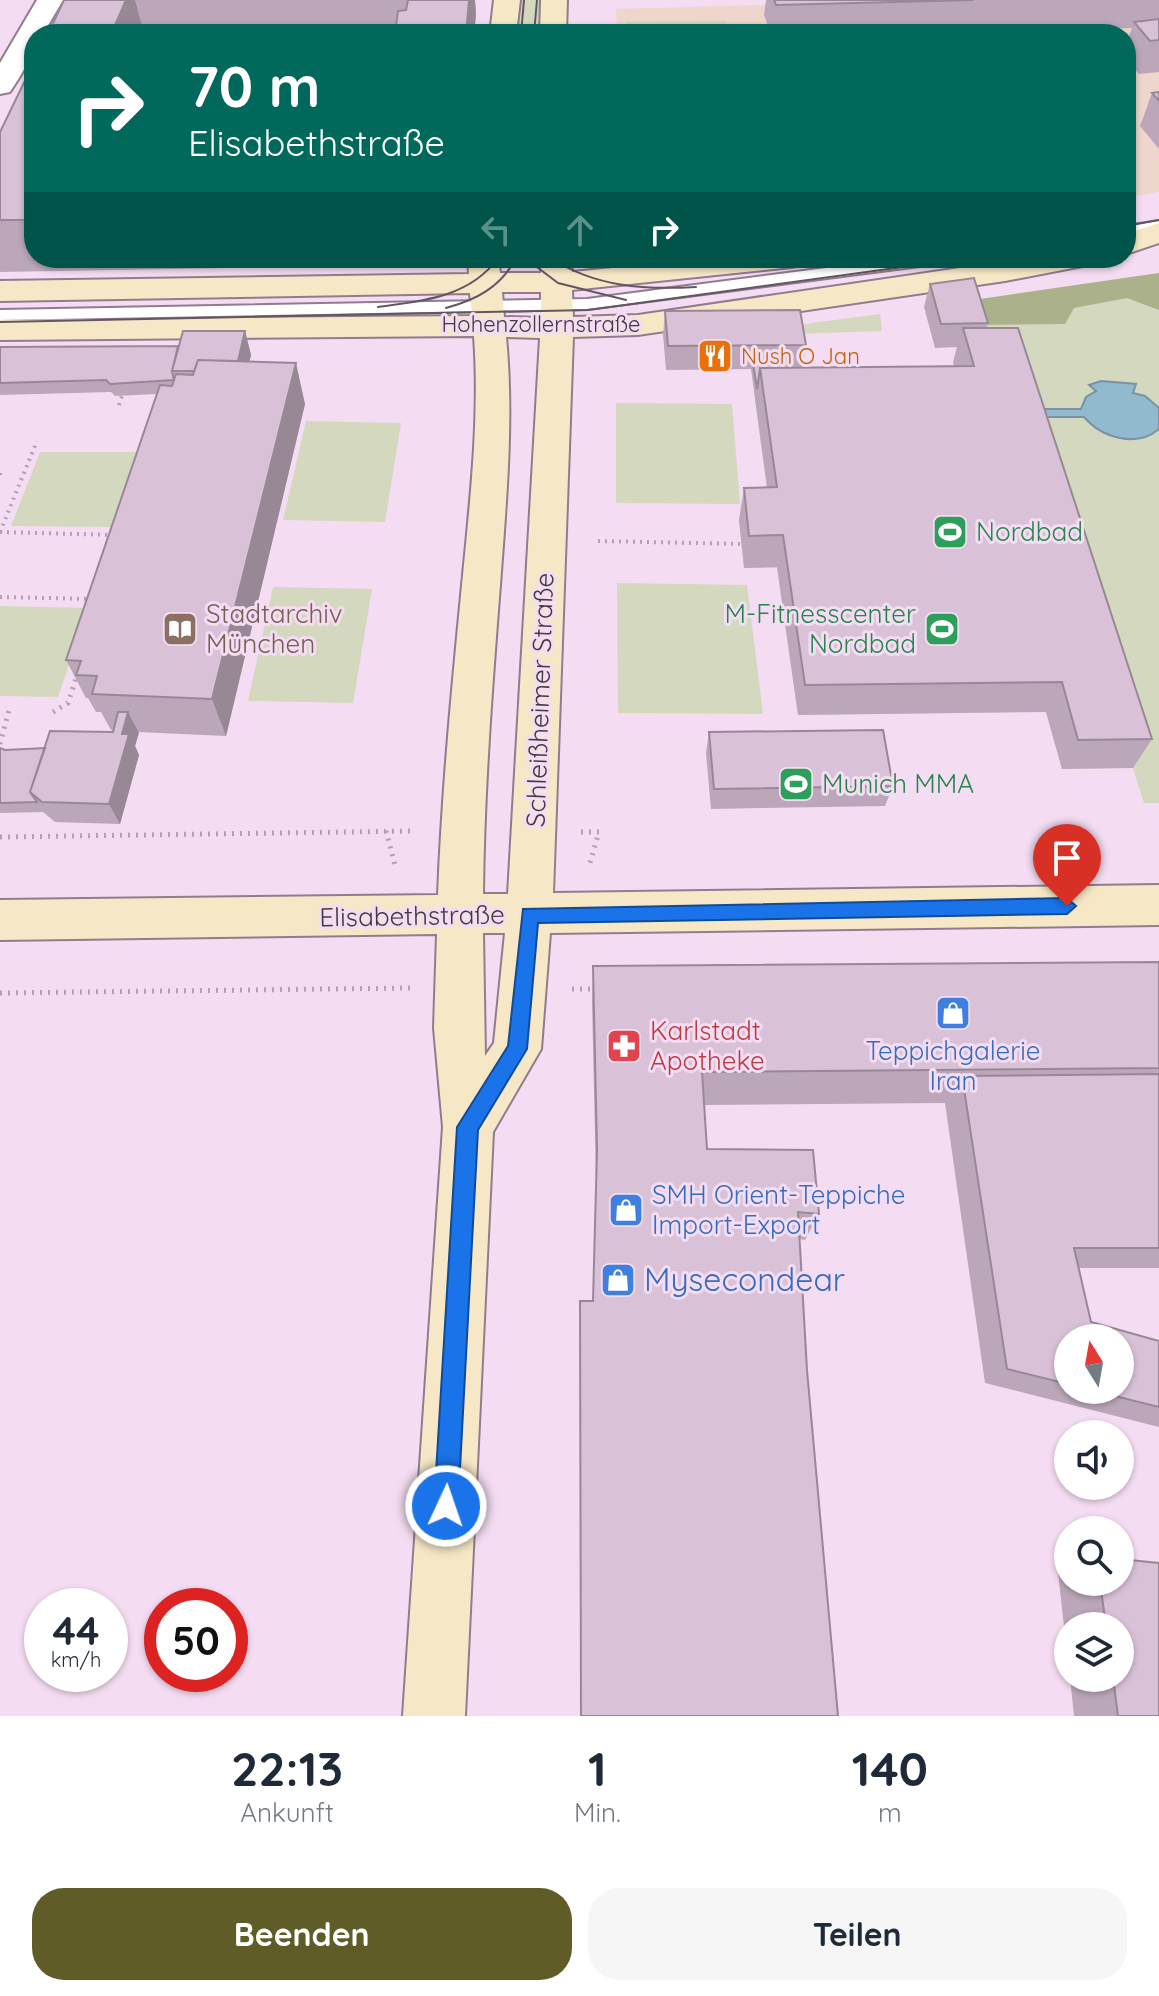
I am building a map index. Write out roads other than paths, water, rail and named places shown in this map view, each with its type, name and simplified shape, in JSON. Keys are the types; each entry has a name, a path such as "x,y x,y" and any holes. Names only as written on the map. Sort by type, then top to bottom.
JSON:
{"main road":[{"path":"504,24 507,0"},
{"path":"553,24 554,0"},
{"path":"1136,223 1159,224"},
{"path":"1136,241 1159,232"},
{"name":"Hohenzollernstraße","path":"0,291 556,294 624,278 708,268"},
{"name":"Hohenzollernstraße","path":"0,330 486,293 556,294 638,325 1023,268"},
{"name":"Schleißheimer Straße","path":"434,1716 468,1127 458,989 458,916 463,792 488,502 494,383 486,293"},
{"name":"Schleißheimer Straße","path":"468,1127 517,1049 536,990 529,915 556,294"},
{"name":"Elisabethstraße","path":"0,920 1159,905"}],"street":[{"path":"36,24 50,0"},
{"path":"0,86 24,45"}],"lane":[{"path":"1136,229 1159,224"},
{"path":"556,294 631,301 870,268"},
{"path":"0,315 486,293"}],"water":[{"path":"1101,381 1136,384 1133,393 1145,396 1159,408 1159,429 1150,435 1130,439 1110,435 1084,417 1024,417 1022,409 1081,409 1086,397 1096,391 1089,385"}],"tram line":[{"path":"522,24 524,0"},
{"path":"535,24 537,0"},
{"path":"1136,224 1159,220"},
{"path":"378,307 444,295 474,281 490,268"},
{"path":"446,308 487,291 510,268"},
{"path":"538,268 558,283 626,300"},
{"path":"567,268 602,281 639,287 696,287"},
{"path":"0,322 588,310 896,268"}],"place":[{"name":"Nush O Jan","path":"715,356"},
{"name":"Nordbad","path":"950,532"},
{"name":"Stadtarchiv München","path":"180,629"},
{"name":"M-Fitnesscenter Nordbad","path":"942,629"},
{"name":"Munich MMA","path":"796,784"},
{"name":"Teppichgalerie Iran","path":"953,1013"},
{"name":"Karlstadt Apotheke","path":"624,1046"},
{"name":"SMH Orient-Teppiche Import-Export","path":"626,1210"},
{"name":"Mysecondear","path":"618,1280"}]}
